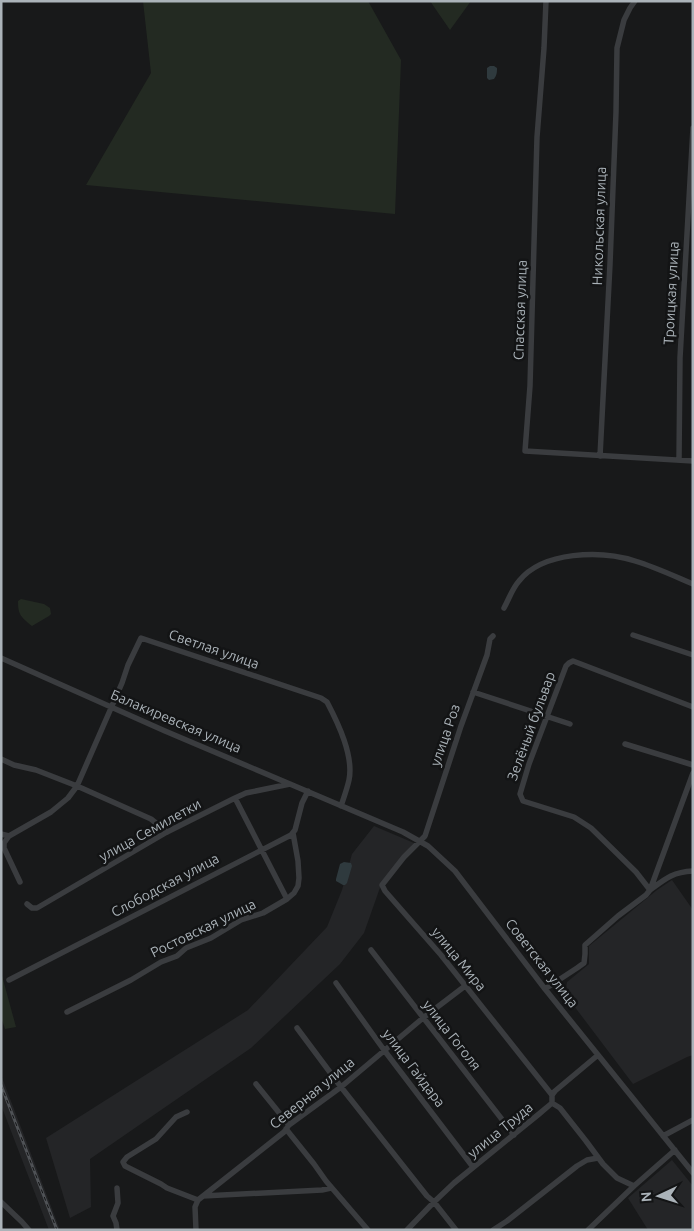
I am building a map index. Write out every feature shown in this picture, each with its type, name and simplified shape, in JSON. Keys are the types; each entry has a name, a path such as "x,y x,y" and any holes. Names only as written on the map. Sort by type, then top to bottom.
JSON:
{"street":[{"name":"Спасская улица","path":"546,1 538,137 530,386 525,451 693,461"},
{"name":"Никольская улица","path":"600,456 610,273 617,48 624,20 635,1"},
{"name":"Троицкая улица","path":"679,460 680,358 693,128"},
{"path":"504,608 520,580 535,567 564,557 603,554 614,556 636,561 693,584"},
{"path":"634,635 693,655"},
{"name":"улица Роз","path":"420,841 425,836 461,726 487,655 490,639 493,636"},
{"name":"Светлая улица","path":"9,836 51,812 68,798 77,786 141,638 322,698 328,702 349,760 350,778 341,806"},
{"name":"Балакиревская улица","path":"1,658 341,806"},
{"name":"Зелёный бульвар","path":"650,890 636,872 591,828 574,817 522,801 520,794 529,764 569,662 573,661 693,707"},
{"path":"473,692 570,724"},
{"path":"625,744 693,765"},
{"path":"1,759 77,786 151,819 168,832"},
{"path":"650,890 693,773"},
{"name":"улица Семилетки","path":"26,904 32,908 37,908 168,832 234,798 291,784"},
{"path":"234,798 287,900 298,886 298,861 293,833 302,803 308,791"},
{"name":"Советская улица","path":"341,806 420,841 455,870 545,989 693,1173"},
{"name":"Слободская улица","path":"9,980 293,833"},
{"path":"1,834 9,836 4,843 4,848 20,882"},
{"name":"улица Мира","path":"420,841 404,857 382,886 441,955 552,1095"},
{"path":"545,989 584,962 585,945 650,890 669,876 676,873 693,871"},
{"name":"Ростовская улица","path":"67,1012 161,962 177,956 186,948 211,938 241,920 262,913 287,900"},
{"name":"улица Гоголя","path":"371,950 514,1135"},
{"name":"улица Гайдара","path":"336,983 384,1050 474,1167"},
{"name":"Северная улица","path":"200,1198 465,986"},
{"path":"296,1028 427,1196 456,1230"},
{"path":"552,1095 598,1055"},
{"path":"256,1084 331,1188 368,1230"},
{"name":"улица Труда","path":"407,1230 454,1183 552,1103 552,1095"},
{"path":"552,1103 560,1108 602,1164 617,1178 634,1186"},
{"path":"187,1112 176,1117 156,1139 127,1157 123,1162 125,1166 167,1188 200,1198 331,1188"},
{"path":"663,1136 693,1120"},
{"path":"588,1230 675,1150"},
{"path":"493,1230 508,1221 577,1166 588,1160 598,1158"},
{"path":"117,1188 118,1203 113,1216 117,1230"},
{"path":"196,1230 195,1207 200,1198"},
{"path":"1,1202 29,1230"}],"shaded area":[{"path":"143,1 368,1 401,60 395,214 86,185 151,73"},
{"path":"430,1 471,1 450,30"},
{"path":"490,66 497,68 497,71 494,79 489,80 487,78 487,68"},
{"path":"21,599 44,604 50,608 51,614 32,626 20,613 18,601"},
{"path":"374,826 414,843 382,882 364,933 340,964 251,1048 90,1159 91,1207 70,1218 46,1138 248,1010 327,927 342,890 352,854"},
{"path":"344,862 351,863 352,866 347,883 343,885 336,881 336,879 340,864"},
{"path":"672,880 693,910 693,1055 633,1084 565,994 567,982 589,964 589,946 657,890"},
{"path":"1,972 16,1027 5,1029 1,1017"},
{"path":"1,1075 60,1230 49,1230 1,1105"},
{"path":"672,1160 693,1186 693,1230 648,1230 628,1198"}],"railway":[{"path":"1,1085 57,1230"}]}
